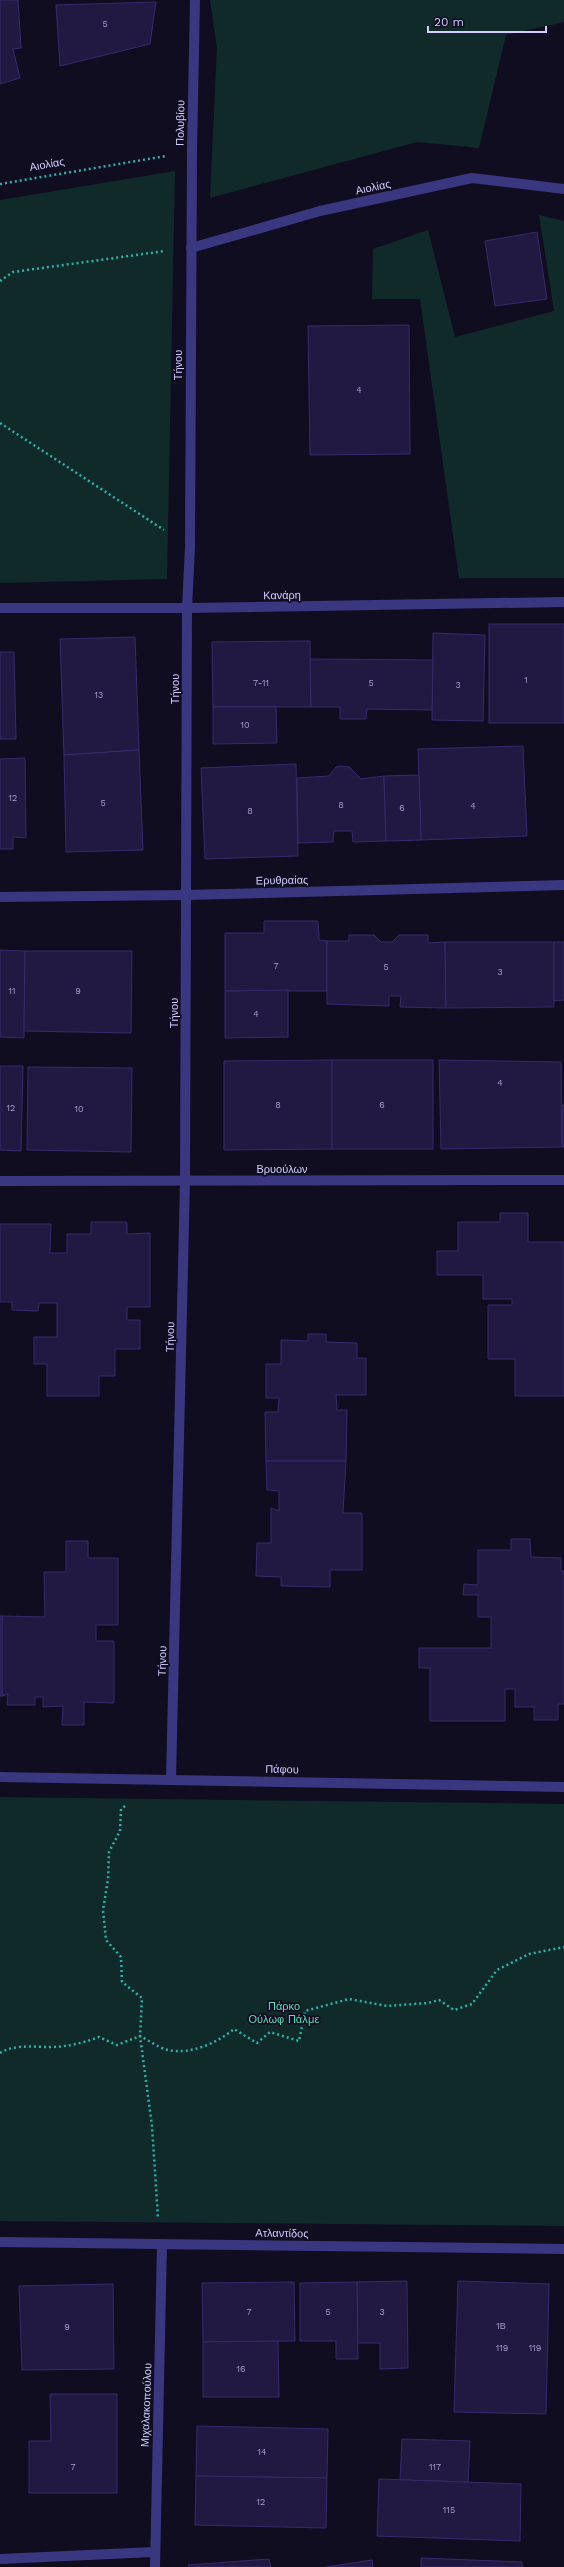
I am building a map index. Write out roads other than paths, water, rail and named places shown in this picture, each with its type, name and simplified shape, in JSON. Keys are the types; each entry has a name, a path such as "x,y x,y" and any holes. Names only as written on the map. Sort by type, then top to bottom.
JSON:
{"street":[{"name":"Πολυβίου","path":"191,248 195,0"},
{"name":"Αιολίας","path":"191,248 320,211 472,178 564,189"},
{"name":"Τήνου","path":"171,1779 185,1181 187,608 190,547 191,248"},
{"name":"Κανάρη","path":"0,608 187,608 564,602"},
{"name":"Ερυθραίας","path":"0,897 186,895 564,885"},
{"name":"Βρυούλων","path":"0,1181 564,1180"},
{"name":"Πάφου","path":"0,1777 564,1787"},
{"name":"Ατλαντίδος","path":"0,2242 564,2249"},
{"name":"Μιχαλακοπούλου","path":"155,2567 154,2552 162,2244"},
{"path":"0,2559 154,2552"}],"park label":[{"name":"Πάρκο Ούλωφ Πάλμε","path":"284,2012"}]}
